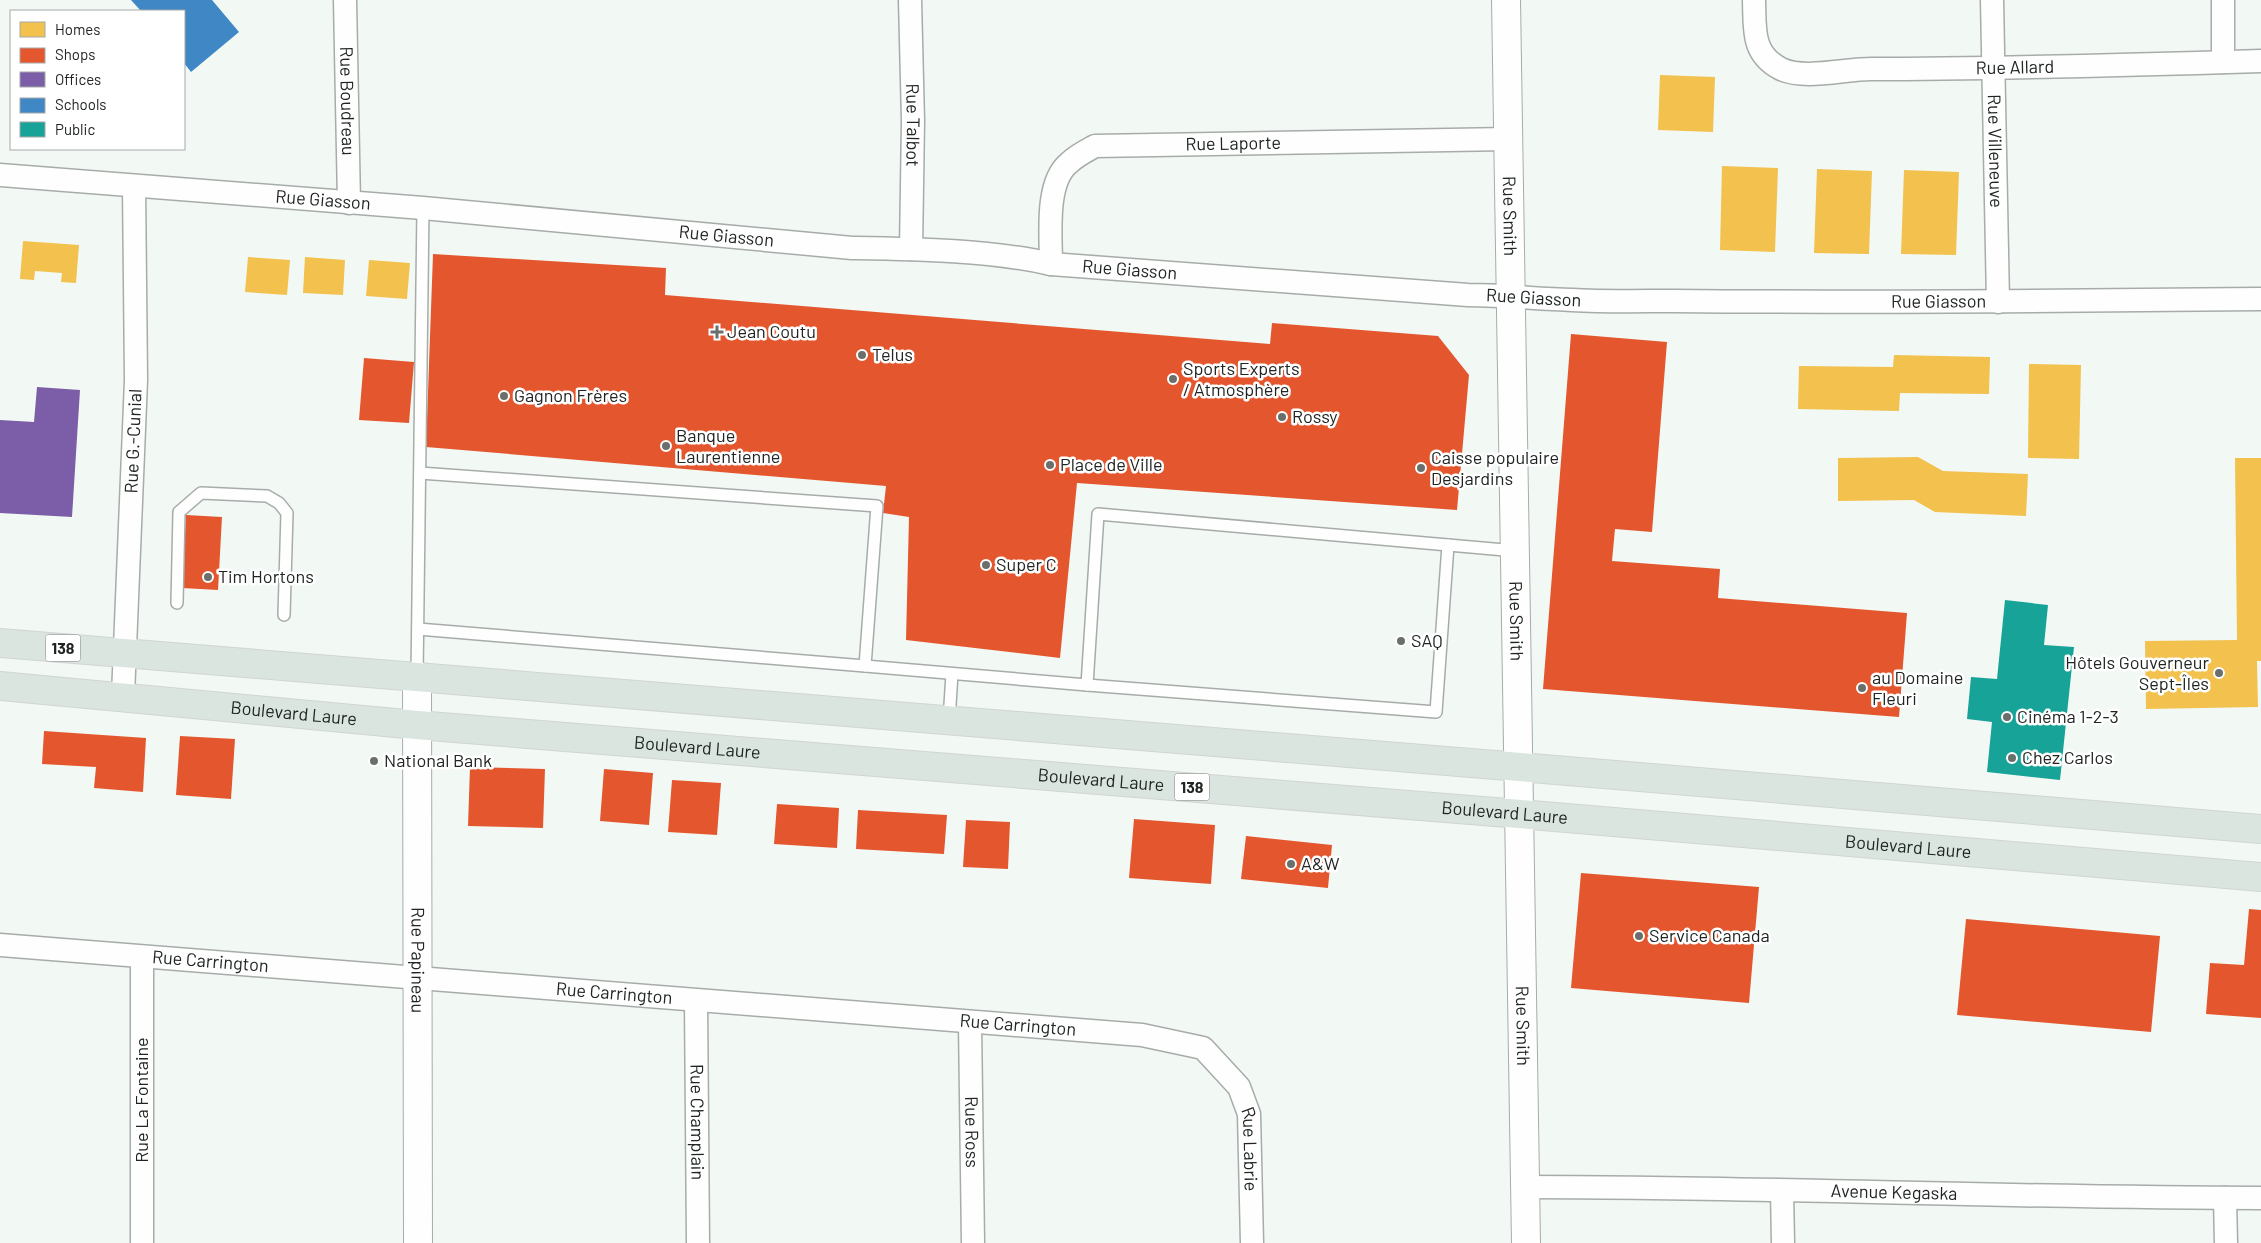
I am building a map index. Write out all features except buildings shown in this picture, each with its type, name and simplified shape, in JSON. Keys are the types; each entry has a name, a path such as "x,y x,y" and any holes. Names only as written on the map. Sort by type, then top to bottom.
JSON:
{"highway":[{"name":"138","path":"0,643 2261,829"},
{"name":"Boulevard Laure","path":"0,686 417,725 1520,814 2261,877"}],"street":[{"name":"Rue Boudreau","path":"345,0 349,203"},
{"name":"Rue Talbot","path":"910,0 913,121 911,249"},
{"name":"Rue Smith","path":"1506,0 1520,767 1526,1243"},
{"name":"Rue Allard","path":"1754,0 1755,41 1772,63 1782,69 1798,74 1864,69 1994,69 2261,62"},
{"name":"Rue Villeneuve","path":"1992,0 1998,302"},
{"path":"2223,0 2223,62"},
{"name":"Rue Laporte","path":"1051,264 1051,203 1058,180 1067,164 1095,146 1508,139"},
{"name":"Rue Giasson","path":"0,175 423,208 852,248 911,249 1031,259 1051,264 1468,295 1511,295 1571,300 1922,300 1998,302 2261,299"},
{"name":"Rue G.-Cunial","path":"123,696 126,652 126,586 136,380 134,186"},
{"name":"Rue Papineau","path":"417,676 418,1243"},
{"name":"Rue Carrington","path":"0,945 142,958 1160,1038 1203,1048 1219,1065"},
{"name":"Rue La Fontaine","path":"142,958 142,1243"},
{"name":"Rue Champlain","path":"696,1001 698,1243"},
{"name":"Rue Ross","path":"970,1022 973,1243"},
{"name":"Rue Labrie","path":"1219,1065 1239,1086 1249,1114 1252,1243"},
{"name":"Avenue Kegaska","path":"1525,1188 1652,1187 1782,1191 2261,1198"},
{"path":"1782,1191 1783,1243"},
{"path":"2225,1198 2226,1243"}],"lane":[{"path":"417,676 423,208"},
{"path":"420,473 877,506 865,666"},
{"path":"177,603 179,512 201,493 267,496 279,503 287,513 284,615"},
{"path":"1087,685 1098,514 1516,551"},
{"path":"418,629 1436,712 1448,545"},
{"path":"949,720 952,674"}],"place":[{"name":"Jean Coutu","path":"717,332"},
{"name":"Telus","path":"862,355"},
{"name":"Sports Experts / Atmosphère","path":"1173,379"},
{"name":"Gagnon Frères","path":"504,396"},
{"name":"Rossy","path":"1282,417"},
{"name":"Banque Laurentienne","path":"666,446"},
{"name":"Place de Ville","path":"1050,465"},
{"name":"Caisse populaire Desjardins","path":"1421,468"},
{"name":"Super C","path":"986,565"},
{"name":"Tim Hortons","path":"208,577"},
{"name":"SAQ","path":"1401,641"},
{"name":"Hôtels Gouverneur Sept-Îles","path":"2219,673"},
{"name":"au Domaine Fleuri","path":"1862,688"},
{"name":"Cinéma 1-2-3","path":"2007,717"},
{"name":"Chez Carlos","path":"2012,758"},
{"name":"National Bank","path":"374,761"},
{"name":"A&W","path":"1291,864"},
{"name":"Service Canada","path":"1639,936"}]}
